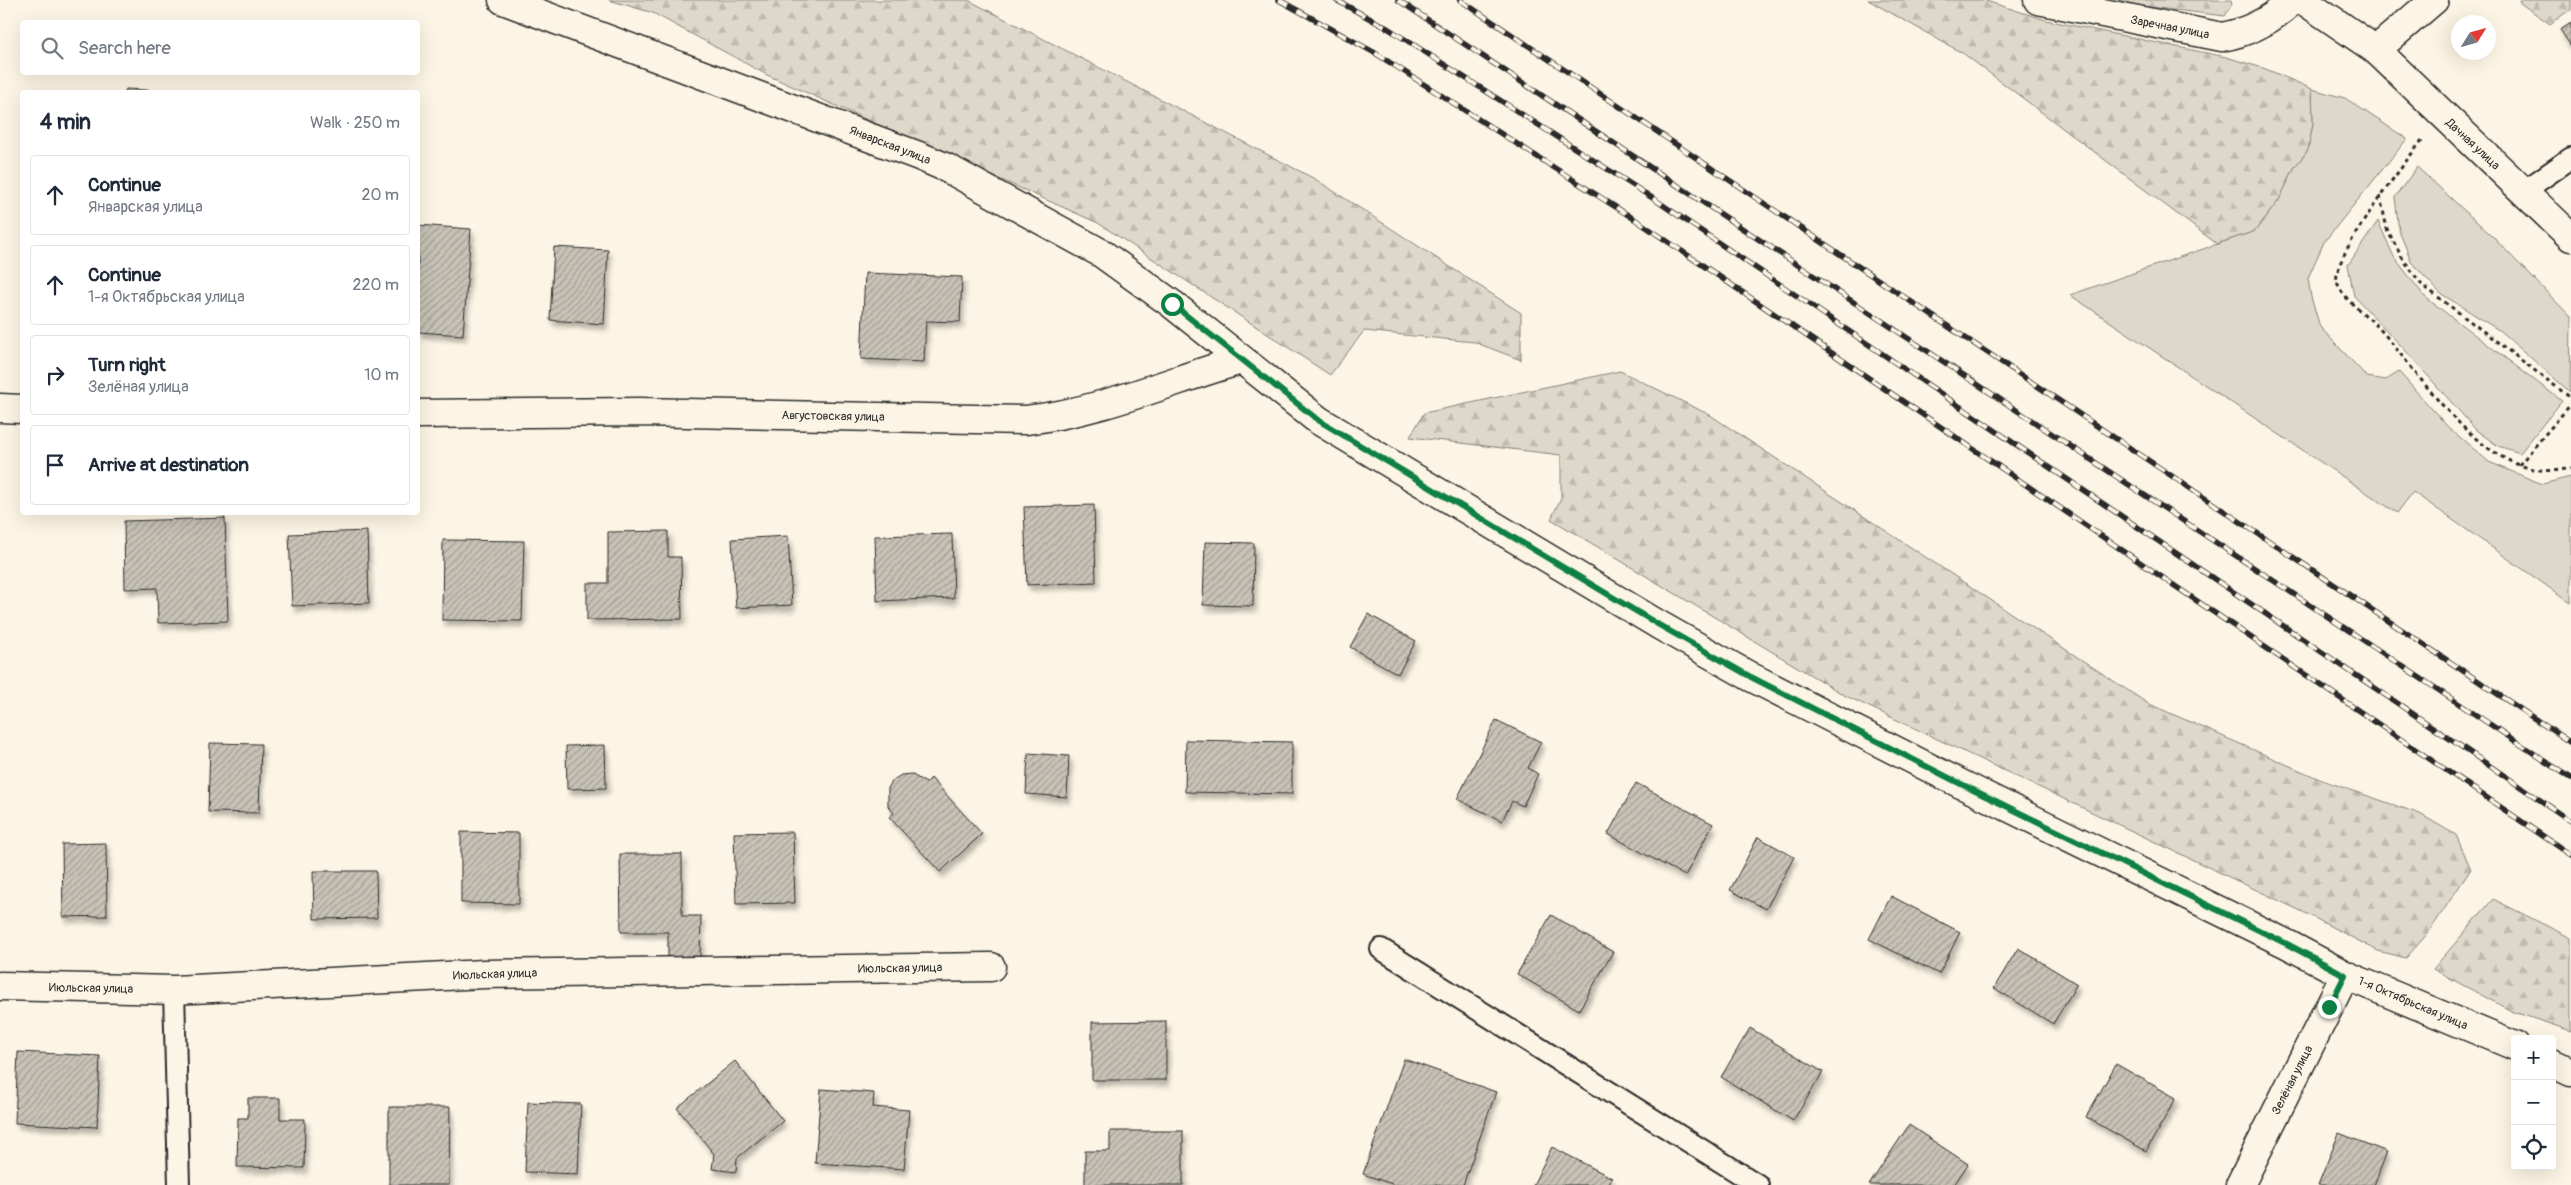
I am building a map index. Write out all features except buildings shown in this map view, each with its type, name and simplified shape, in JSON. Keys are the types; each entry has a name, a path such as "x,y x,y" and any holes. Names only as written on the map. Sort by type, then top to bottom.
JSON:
{"street":[{"name":"Январская улица","path":"503,0 920,156 947,168 1101,253 1156,292 1240,360"},
{"name":"Заречная улица","path":"2038,0 2222,38 2242,34 2258,27 2293,0"},
{"name":"Дачная улица","path":"2303,0 2376,50 2571,237"},
{"path":"2376,50 2434,0"},
{"name":"Августовская улица","path":"420,414 639,412 1026,420 1072,413 1132,397 1240,360"},
{"name":"1-я Октябрьская улица","path":"1240,360 1318,420 1659,625 1751,677 1961,784 2287,944 2345,975 2511,1044"},
{"path":"0,408 20,409"},
{"name":"Июльская улица","path":"0,986 174,990 484,974 991,967"},
{"name":"Зелёная улица","path":"2240,1185 2345,975"},
{"path":"2556,1065 2571,1072"}],"lane":[{"path":"2524,191 2571,158"},
{"path":"1382,949 1758,1185"},
{"path":"174,990 179,1185"}],"path":[{"path":"2424,138 2380,196 2343,255 2337,270 2336,281 2344,294 2376,325 2453,417 2490,450 2519,465 2556,472 2571,468"},
{"path":"2380,196 2387,229 2401,256 2421,284 2571,398"},
{"path":"2519,465 2571,404"}],"green space":[{"path":"609,0 968,0 1315,179 1521,313 1521,360 1474,342 1364,331 1330,375 1098,223 767,75 653,13"},
{"path":"1868,0 1983,0 2046,20 2226,57 2266,69 2312,89 2313,123 2308,150 2294,168 2279,200 2255,231 2217,244 1964,54"},
{"path":"2114,0 2231,0 2232,4 2225,16 2124,4"},
{"path":"2520,0 2571,0 2571,9 2550,24 2520,3"},
{"path":"2312,89 2345,98 2407,139 2324,242 2308,278 2311,297 2320,327 2367,377 2386,380 2399,372 2448,427 2489,462 2542,484 2571,477 2571,603 2413,492 2397,513 2070,295 2255,231 2279,200 2294,168 2308,150 2313,123"},
{"path":"2417,167 2490,234 2571,317 2570,392 2500,331 2440,293 2412,263 2399,231 2395,197"},
{"path":"2378,221 2394,257 2425,297 2562,401 2520,453 2498,446 2476,430 2354,296 2348,265"},
{"path":"1620,371 1710,415 2147,703 2322,780 2420,814 2456,835 2471,869 2429,932 2406,958 2378,951 2301,911 1844,695 1551,519 1561,498 1561,455 1410,437 1424,413"},
{"path":"2493,899 2571,938 2571,1031 2511,1011 2433,969"}],"railway":[{"path":"1279,0 1375,53 1639,222 2571,855"},
{"path":"1336,0 1389,29 1654,199 2571,821"},
{"path":"1398,0 2571,778"},
{"path":"1460,0 2571,743"}],"route":[{"path":"1172,304 1318,420 1659,625 1751,677 1961,784 2287,944 2345,975 2329,1007"}]}
